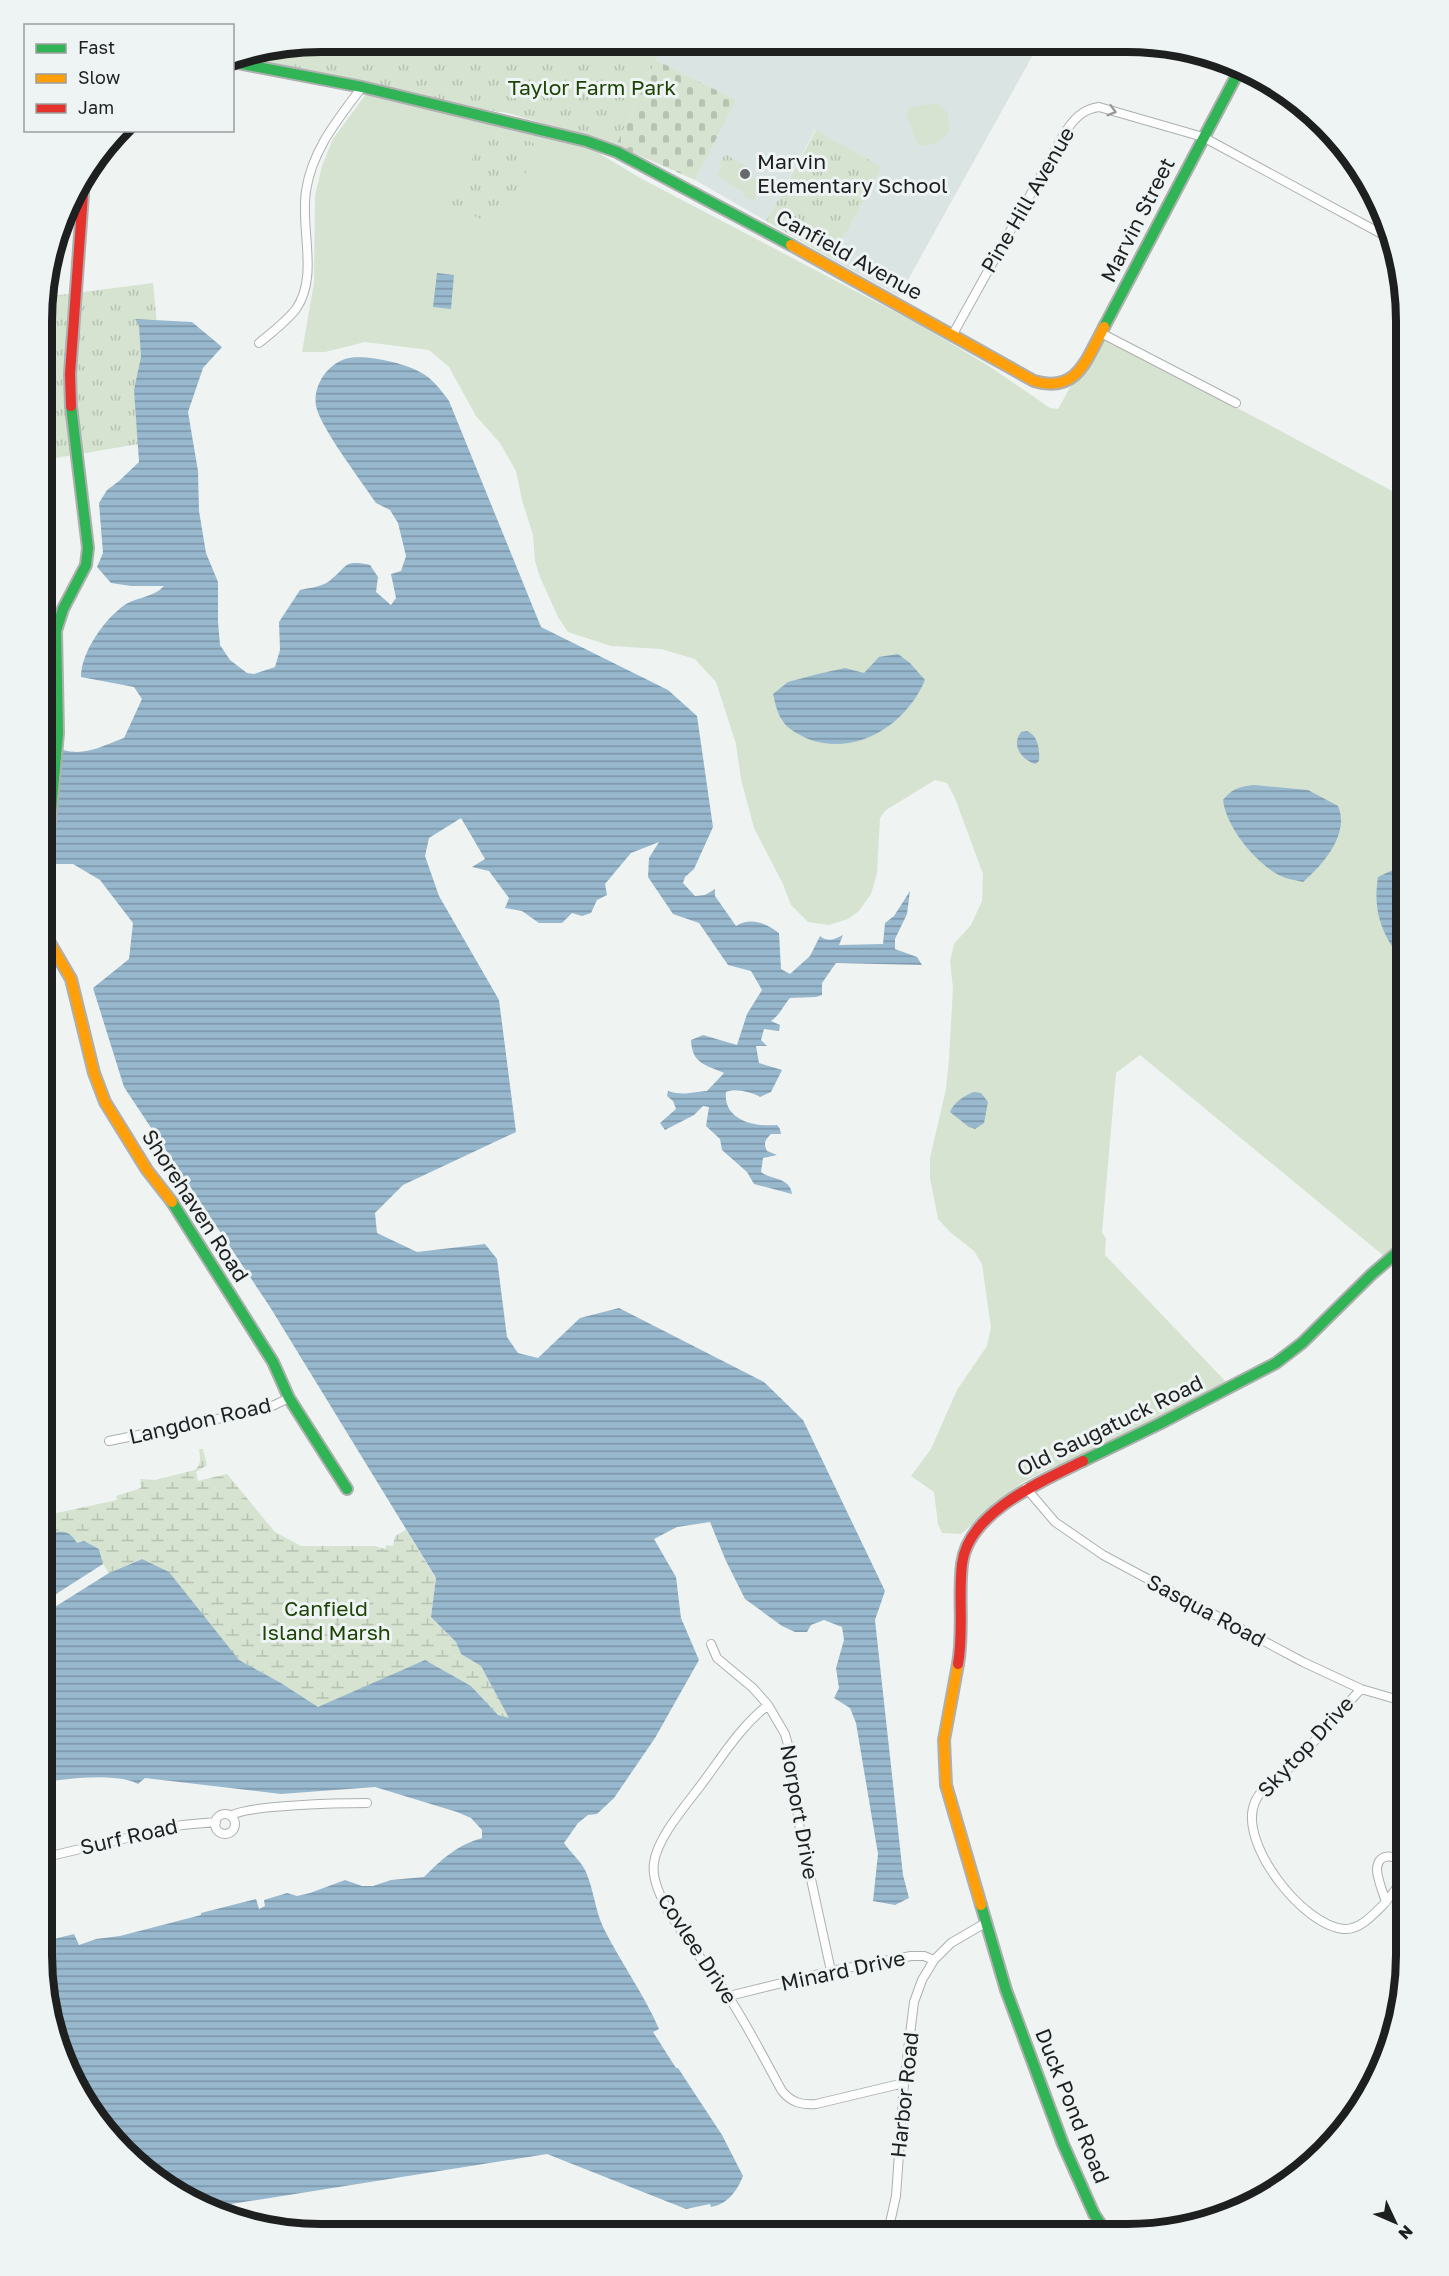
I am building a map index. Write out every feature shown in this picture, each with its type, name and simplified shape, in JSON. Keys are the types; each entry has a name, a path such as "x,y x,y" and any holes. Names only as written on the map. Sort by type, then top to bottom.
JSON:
{"street":[{"name":"Canfield Avenue","path":"244,64 362,87 586,141 617,152 821,261 1034,381 1046,386 1062,385"},
{"name":"Marvin Street","path":"1062,385 1078,372 1101,333 1236,75"},
{"path":"259,344 294,310 304,294 307,268 304,223 306,192 314,161 330,130 362,87"},
{"name":"Pine Hill Avenue","path":"953,334 1064,134 1081,114 1091,108 1099,107 1203,137 1382,235"},
{"path":"52,808 58,733 56,631 63,609 86,565 87,548 72,422 70,374 83,197"},
{"path":"1101,333 1236,404"},
{"name":"Shorehaven Road","path":"52,945 71,979 94,1073 105,1102 273,1362 289,1398 347,1489"},
{"name":"Old Saugatuck Road","path":"1006,1990 951,1805 944,1768 944,1740 961,1646 962,1562 970,1541 983,1522 1026,1488 1160,1424 1276,1363 1302,1343 1372,1274 1396,1254"},
{"name":"Langdon Road","path":"109,1442 266,1409 289,1398"},
{"name":"Sasqua Road","path":"1026,1488 1055,1522 1102,1555 1282,1651 1361,1689 1396,1699"},
{"name":"Norport Drive","path":"711,1644 717,1658 753,1688 768,1705 785,1734 790,1752 799,1824 831,1971"},
{"name":"Skytop Drive","path":"1361,1689 1283,1773 1261,1792 1254,1802 1253,1835 1286,1891 1309,1913 1326,1925 1346,1929 1362,1924 1386,1902 1396,1888"},
{"name":"Covlee Drive","path":"768,1705 749,1720 659,1846 654,1863 655,1883 666,1908 729,1996 782,2091 792,2101 816,2104 904,2083"},
{"name":"Surf Road","path":"52,1855 182,1825 216,1822 222,1815 231,1816 236,1812 367,1803"},
{"name":"Surf Road","path":"216,1822 219,1832 229,1833 235,1825 231,1816"},
{"name":"Skytop Drive","path":"1386,1902 1377,1869 1380,1861 1387,1856 1396,1856"},
{"name":"Minard Drive","path":"729,1996 831,1971 911,1956 924,1956 934,1960 951,1943 987,1922"},
{"name":"Harbor Road","path":"890,2224 896,2196 904,2083 914,2002 922,1980 934,1960"},
{"name":"Duck Pond Road","path":"1006,1990 1063,2144 1100,2224"}],"shaded area":[{"name":"Marvin Elementary School","path":"660,52 1035,52 899,296 832,259 882,167 815,130 766,221 695,180 736,100 656,60"}],"green space":[{"name":"Taylor Farm Park","path":"321,52 660,52 616,145 508,113 432,102 251,62 286,55"},
{"path":"656,60 736,100 695,180 616,145"},
{"path":"366,94 512,125 585,145 642,179 918,324 989,366 1050,408 1058,409 1099,336 1396,493 1396,1247 1384,1256 1140,1055 1116,1073 1102,1233 1106,1238 1105,1255 1228,1384 1178,1411 1046,1470 1020,1484 961,1534 942,1533 938,1524 934,1492 911,1476 931,1449 957,1390 987,1346 991,1327 982,1264 974,1251 938,1219 930,1178 930,1158 946,1089 949,1059 953,988 950,962 954,944 971,925 982,901 983,874 955,798 947,783 935,780 886,810 880,818 877,873 871,894 859,911 848,919 829,925 808,922 791,905 783,884 754,828 741,779 736,744 716,682 695,659 661,649 611,646 568,632 558,617 540,577 535,561 533,535 516,471 500,443 476,416 449,367 429,350 365,342 325,352 302,352 314,283 315,196 322,166 333,139"},
{"path":"938,103 948,113 949,130 936,143 918,145 906,114 910,107"},
{"path":"490,122 539,146 499,228 450,204"},
{"path":"816,130 882,167 832,259 766,221"},
{"path":"725,154 746,166 745,174 763,184 753,201 743,195 744,192 717,176 722,167 719,165"},
{"path":"153,283 168,439 52,459 54,296"},
{"name":"Canfield Island Marsh","path":"199,1449 203,1449 207,1465 196,1472 198,1481 227,1474 275,1532 301,1546 375,1546 385,1549 386,1545 393,1546 395,1536 406,1530 436,1579 431,1617 456,1642 461,1654 481,1666 510,1719 498,1715 471,1686 425,1660 318,1708 281,1683 239,1660 141,1559 109,1573 103,1564 99,1548 77,1543 52,1533 52,1514 117,1500 116,1496 141,1488 140,1479 155,1480 195,1470 200,1463"}],"water":[{"path":"437,273 454,275 451,309 433,307"},
{"path":"135,319 192,322 222,347 203,368 188,412 198,471 199,511 206,553 218,582 220,645 230,660 247,673 254,674 275,667 280,650 279,622 300,590 325,584 346,566 354,563 370,565 378,577 376,592 391,605 396,598 391,574 401,571 406,556 398,523 390,510 376,503 342,454 319,415 316,399 322,378 332,366 345,359 372,358 404,365 428,378 449,401 541,627 668,690 697,716 713,827 694,869 685,877 683,883 695,896 705,895 715,889 715,896 736,926 741,923 758,922 779,933 781,969 790,974 810,956 820,936 829,940 843,935 839,945 883,944 885,923 894,916 910,891 907,914 895,939 895,949 917,957 922,965 836,963 822,983 822,995 790,998 771,1021 780,1025 779,1031 764,1029 761,1040 767,1046 756,1046 759,1063 782,1070 771,1092 760,1097 743,1091 726,1092 729,1109 742,1120 759,1125 777,1125 780,1129 781,1134 771,1134 766,1140 767,1151 777,1155 763,1158 761,1172 784,1182 791,1189 792,1194 754,1184 747,1172 722,1150 720,1139 706,1126 709,1107 703,1106 694,1115 665,1130 660,1123 676,1109 673,1101 667,1096 668,1091 683,1093 707,1091 724,1073 697,1059 691,1040 703,1035 737,1045 747,1014 762,990 751,971 728,965 699,923 673,914 648,877 649,858 659,842 631,853 605,884 607,895 597,900 591,913 582,916 572,913 562,923 539,923 522,911 505,908 509,898 489,871 472,867 485,859 461,818 429,838 425,856 439,896 499,1000 516,1132 403,1185 375,1213 377,1233 417,1252 485,1244 497,1259 507,1337 518,1353 538,1358 580,1318 619,1308 764,1382 803,1420 885,1591 875,1620 903,1875 909,1898 895,1905 873,1901 878,1854 856,1723 850,1708 834,1698 839,1688 836,1668 844,1640 842,1627 824,1620 811,1625 807,1632 795,1632 782,1626 745,1599 710,1522 677,1527 654,1539 676,1577 681,1618 699,1660 655,1738 614,1798 597,1814 588,1815 578,1823 564,1843 586,1872 604,1929 659,2029 653,2032 722,2135 743,2176 731,2196 711,2207 710,2204 686,2209 547,2154 224,2205 202,2196 172,2178 131,2145 98,2104 80,2074 67,2041 55,1990 52,1940 74,1934 79,1945 256,1899 259,1909 265,1906 264,1900 287,1893 297,1896 310,1893 345,1880 362,1886 373,1886 391,1880 424,1877 450,1853 482,1838 482,1830 471,1818 457,1812 375,1787 281,1794 145,1778 138,1784 129,1780 105,1777 52,1781 52,1609 109,1573 142,1559 169,1572 239,1660 318,1707 425,1660 471,1686 498,1715 509,1718 481,1666 461,1654 456,1642 431,1617 436,1578 270,1307 124,1087 93,988 129,959 133,923 100,880 73,864 52,864 52,746 76,752 93,750 124,738 142,699 134,687 81,677 85,657 96,636 118,610 164,586 131,586 111,583 97,567 103,553 99,503 107,490 139,462 134,390 141,357 139,326"},
{"path":"898,654 910,663 925,680 905,711 877,733 844,744 826,743 798,734 780,717 773,694 788,682 845,668 864,673 879,657"},
{"path":"1027,731 1038,743 1039,761 1035,764 1026,759 1017,747 1021,732"},
{"path":"1254,785 1308,790 1338,806 1341,817 1337,838 1326,858 1303,882 1281,876 1262,863 1244,844 1230,822 1223,800 1237,789"},
{"path":"1396,868 1396,952 1386,936 1378,915 1378,877"},
{"path":"974,1092 981,1093 988,1102 984,1123 975,1129 950,1112 960,1100"},
{"path":"52,1533 67,1533 77,1543 84,1541 99,1549 103,1564 52,1597"}],"traffic: fast":[{"path":"244,64 362,87 586,141 617,152 791,245"},
{"path":"1104,327 1237,75"},
{"path":"52,800 58,733 56,631 63,609 86,565 88,548 71,406"},
{"path":"172,1202 273,1362 289,1398 347,1489"},
{"path":"1083,1461 1276,1363 1302,1343 1396,1253"},
{"path":"981,1905 1006,1990 1063,2144 1100,2224"}],"traffic: slow":[{"path":"791,245 1034,381 1049,384 1061,383 1070,378 1085,362 1104,327"},
{"path":"52,946 71,979 94,1073 105,1102 147,1170 172,1202"},
{"path":"958,1664 944,1740 946,1785 981,1905"}],"traffic: jam":[{"path":"71,406 70,374 83,197"},
{"path":"958,1664 961,1639 961,1576 967,1545 978,1529 1009,1500 1083,1461"}],"place":[{"name":"Marvin Elementary School","path":"745,174"}]}
